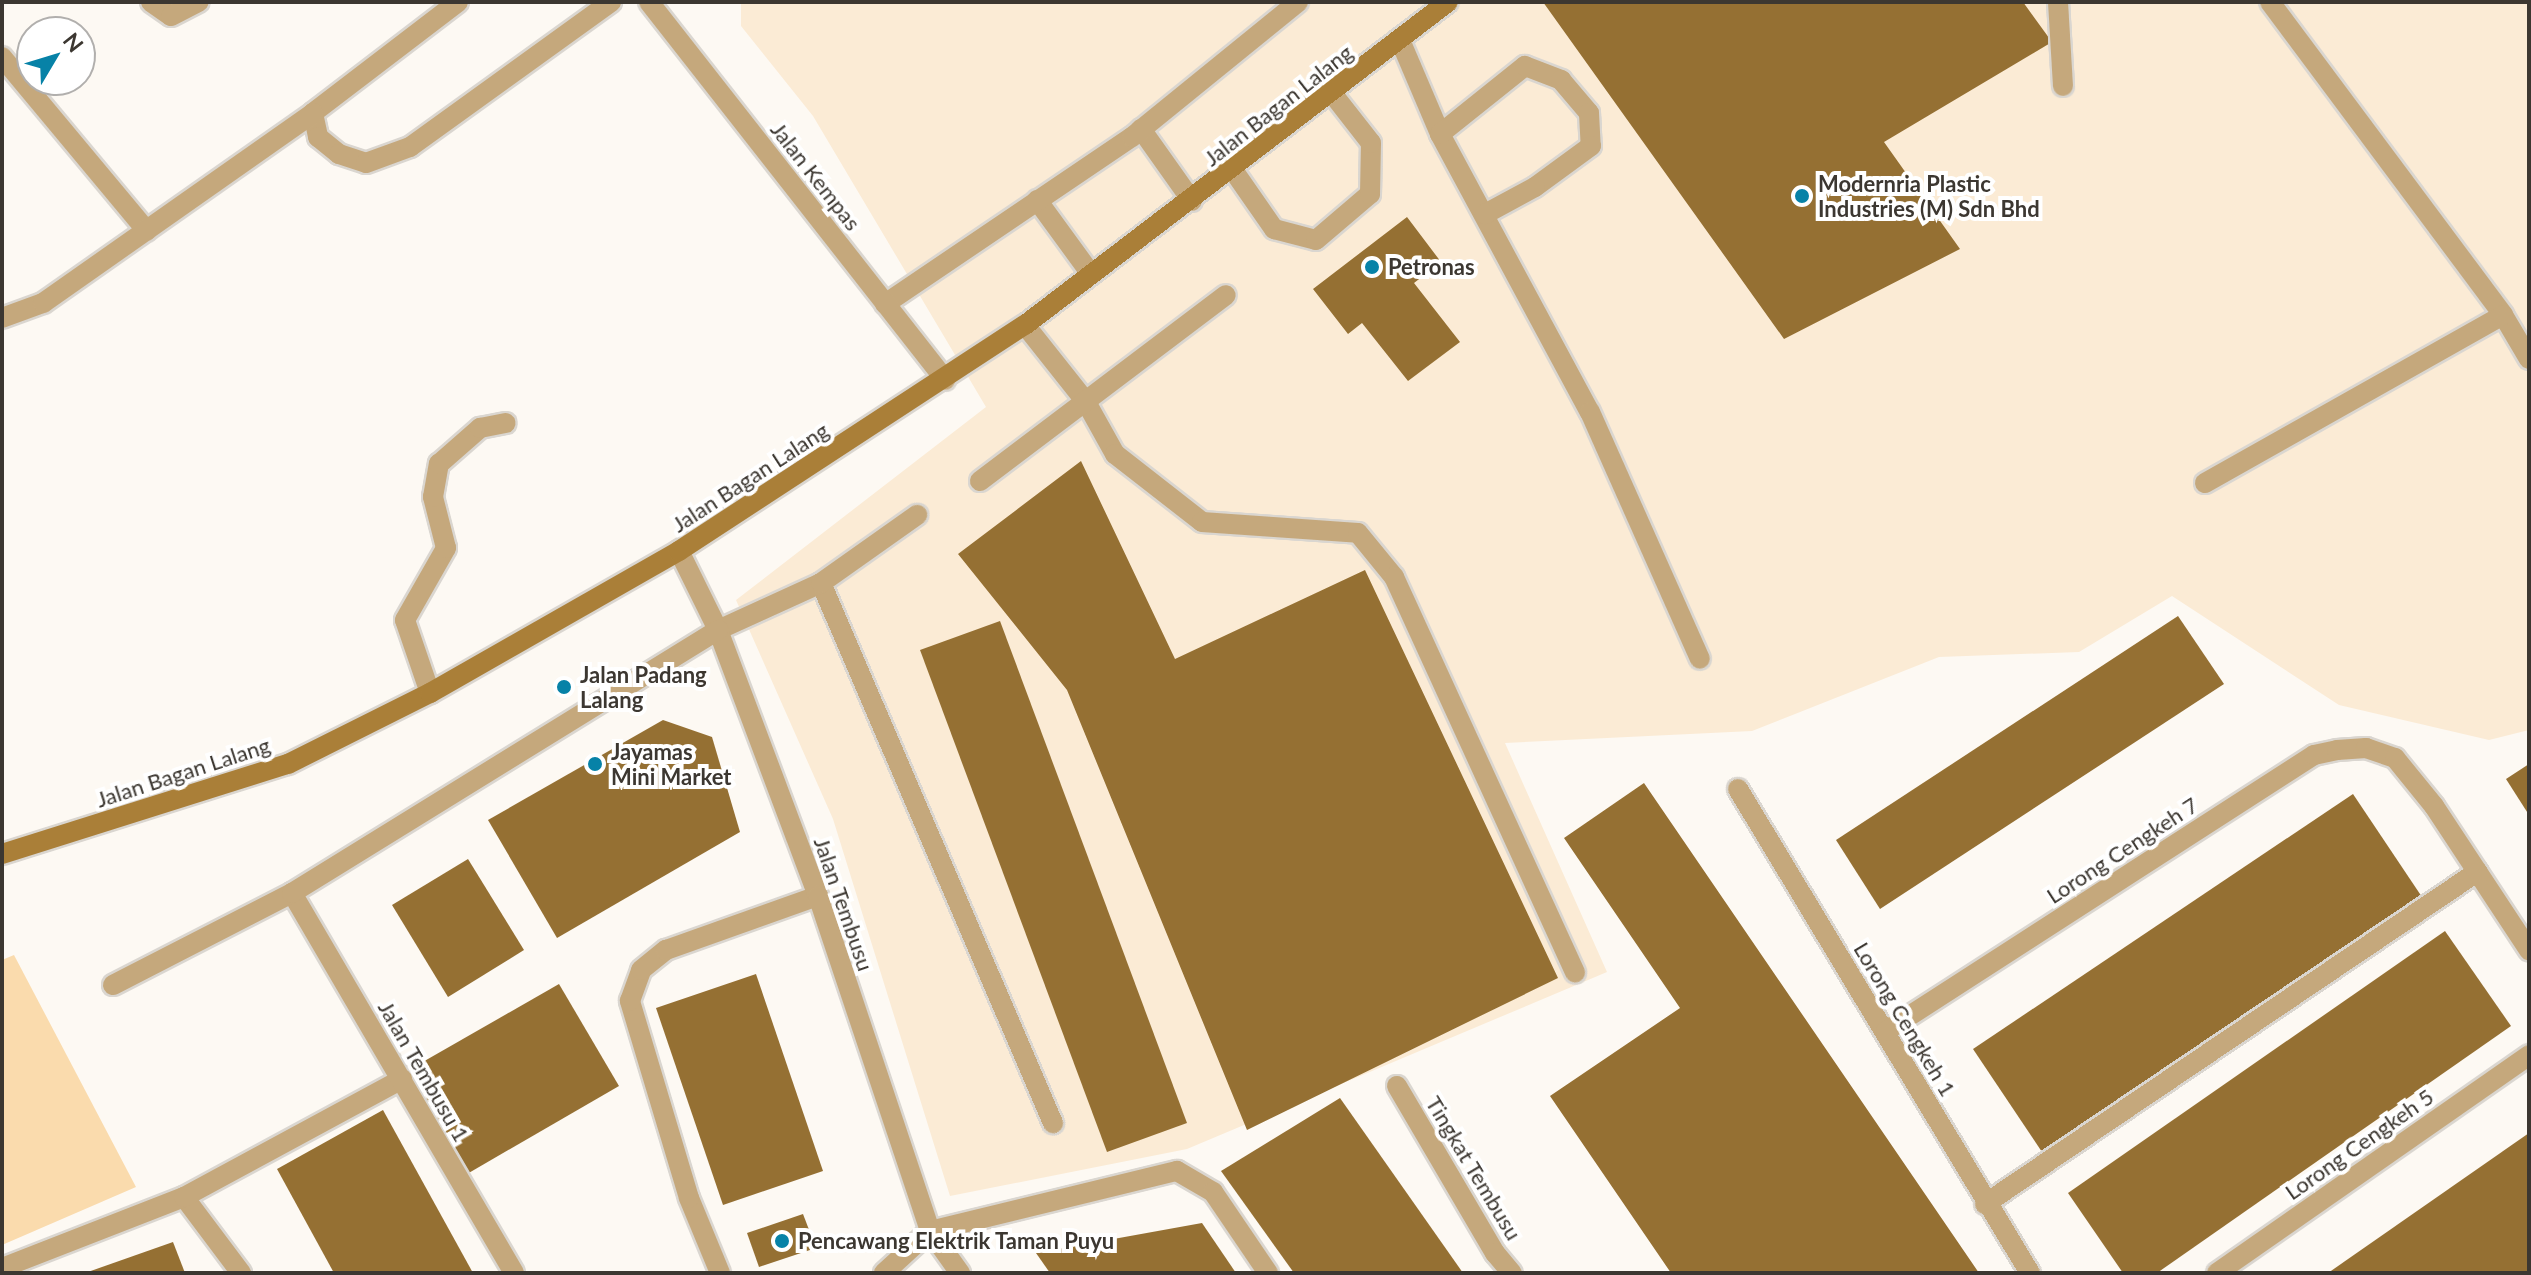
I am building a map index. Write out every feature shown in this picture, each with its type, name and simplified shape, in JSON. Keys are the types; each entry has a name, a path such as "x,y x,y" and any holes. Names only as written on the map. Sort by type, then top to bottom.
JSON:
{"main road":[{"name":"Jalan Bagan Lalang","path":"2,854 288,764 430,693 679,551 1025,325 1233,170 1448,2"}],"street":[{"path":"151,2 171,16 199,2"},
{"path":"2,318 43,303 147,231 313,113 458,2"},
{"path":"313,113 318,137 339,154 366,163 410,147 611,2"},
{"name":"Jalan Kempas","path":"649,2 945,380"},
{"path":"885,304 1141,129 1298,2"},
{"path":"2058,2 2063,86"},
{"path":"2270,2 2503,315 2529,359"},
{"path":"1400,40 1440,134 1590,412 1700,659"},
{"path":"2,57 147,231"},
{"path":"1440,134 1525,66 1561,80 1589,113 1591,146 1535,187 1485,214"},
{"path":"1233,170 1274,229 1316,240 1370,194 1371,143 1332,93"},
{"path":"1141,129 1192,201"},
{"path":"1037,200 1091,274"},
{"path":"980,481 1226,295"},
{"path":"2205,483 2503,315"},
{"path":"1025,325 1086,402 1115,454 1202,522 1358,533 1394,577 1575,973"},
{"path":"430,693 405,620 446,548 433,497 439,464 480,428 506,423"},
{"path":"113,985 292,893 718,630 821,583 917,515"},
{"name":"Jalan Tembusu","path":"679,551 718,630 818,896 930,1231 960,1273"},
{"path":"821,583 1053,1123"},
{"name":"Lorong Cengkeh 7","path":"1886,1031 2314,755 2366,748 2395,758 2477,872"},
{"name":"Lorong Cengkeh 1","path":"1738,789 1886,1031 1985,1204 2030,1273"},
{"path":"1985,1204 2477,872 2529,950"},
{"name":"Jalan Tembusu 1","path":"292,893 514,1273"},
{"path":"720,1273 689,1198 630,1001 641,970 666,950 818,896"},
{"name":"Lorong Cengkeh 5","path":"2217,1273 2529,1055"},
{"path":"2,1268 184,1197 402,1079"},
{"name":"Tingkat Tembusu","path":"1397,1086 1512,1273"},
{"path":"884,1273 930,1231 1177,1171 1213,1192 1268,1273"},
{"path":"184,1197 241,1273"}],"shaded area":[{"path":"741,2 2529,2 2529,730 2489,740 2339,705 2172,596 2079,652 1939,657 1752,731 1505,743 1607,972 1187,1149 950,1196 833,819 736,600 986,407 813,116 741,26"},
{"path":"14,955 136,1187 2,1245 2,960"}],"building":[{"name":"Modernria Plastic Industries (M) Sdn Bhd","path":"1543,2 2023,2 2052,42 1884,142 1960,249 1784,339"},
{"path":"1407,217 1441,262 1414,283 1460,342 1408,381 1362,323 1348,334 1313,289"},
{"path":"1081,461 1175,659 1365,570 1558,978 1247,1130 1067,690 958,554"},
{"path":"2178,616 2224,684 1880,909 1836,840"},
{"path":"1000,621 1187,1123 1107,1152 920,650"},
{"path":"663,720 712,737 740,832 557,938 488,820"},
{"path":"2529,764 2529,815 2506,779"},
{"path":"1644,783 1979,1273 1671,1273 1550,1096 1680,1008 1564,838"},
{"path":"2353,794 2424,900 2044,1155 1973,1049"},
{"path":"468,859 524,950 448,997 392,905"},
{"path":"2445,931 2511,1026 2157,1273 2123,1273 2068,1193"},
{"path":"756,974 823,1171 723,1205 656,1008"},
{"path":"559,984 619,1086 467,1174 407,1071"},
{"path":"1340,1098 1463,1273 1294,1273 1221,1171"},
{"path":"383,1110 473,1273 334,1273 277,1169"},
{"path":"2529,1133 2529,1273 2328,1273"},
{"name":"Pencawang Elektrik Taman Puyu","path":"803,1214 816,1248 759,1267 747,1233"},
{"path":"1202,1223 1236,1273 1050,1273 1036,1253"},
{"path":"173,1242 185,1273 85,1273"}],"place":[{"name":"Modernria Plastic Industries (M) Sdn Bhd","path":"1802,196"},
{"name":"Petronas","path":"1372,267"},
{"name":"Jalan Padang Lalang","path":"564,687"},
{"name":"Jayamas Mini Market","path":"595,764"},
{"name":"Pencawang Elektrik Taman Puyu","path":"782,1241"}]}
